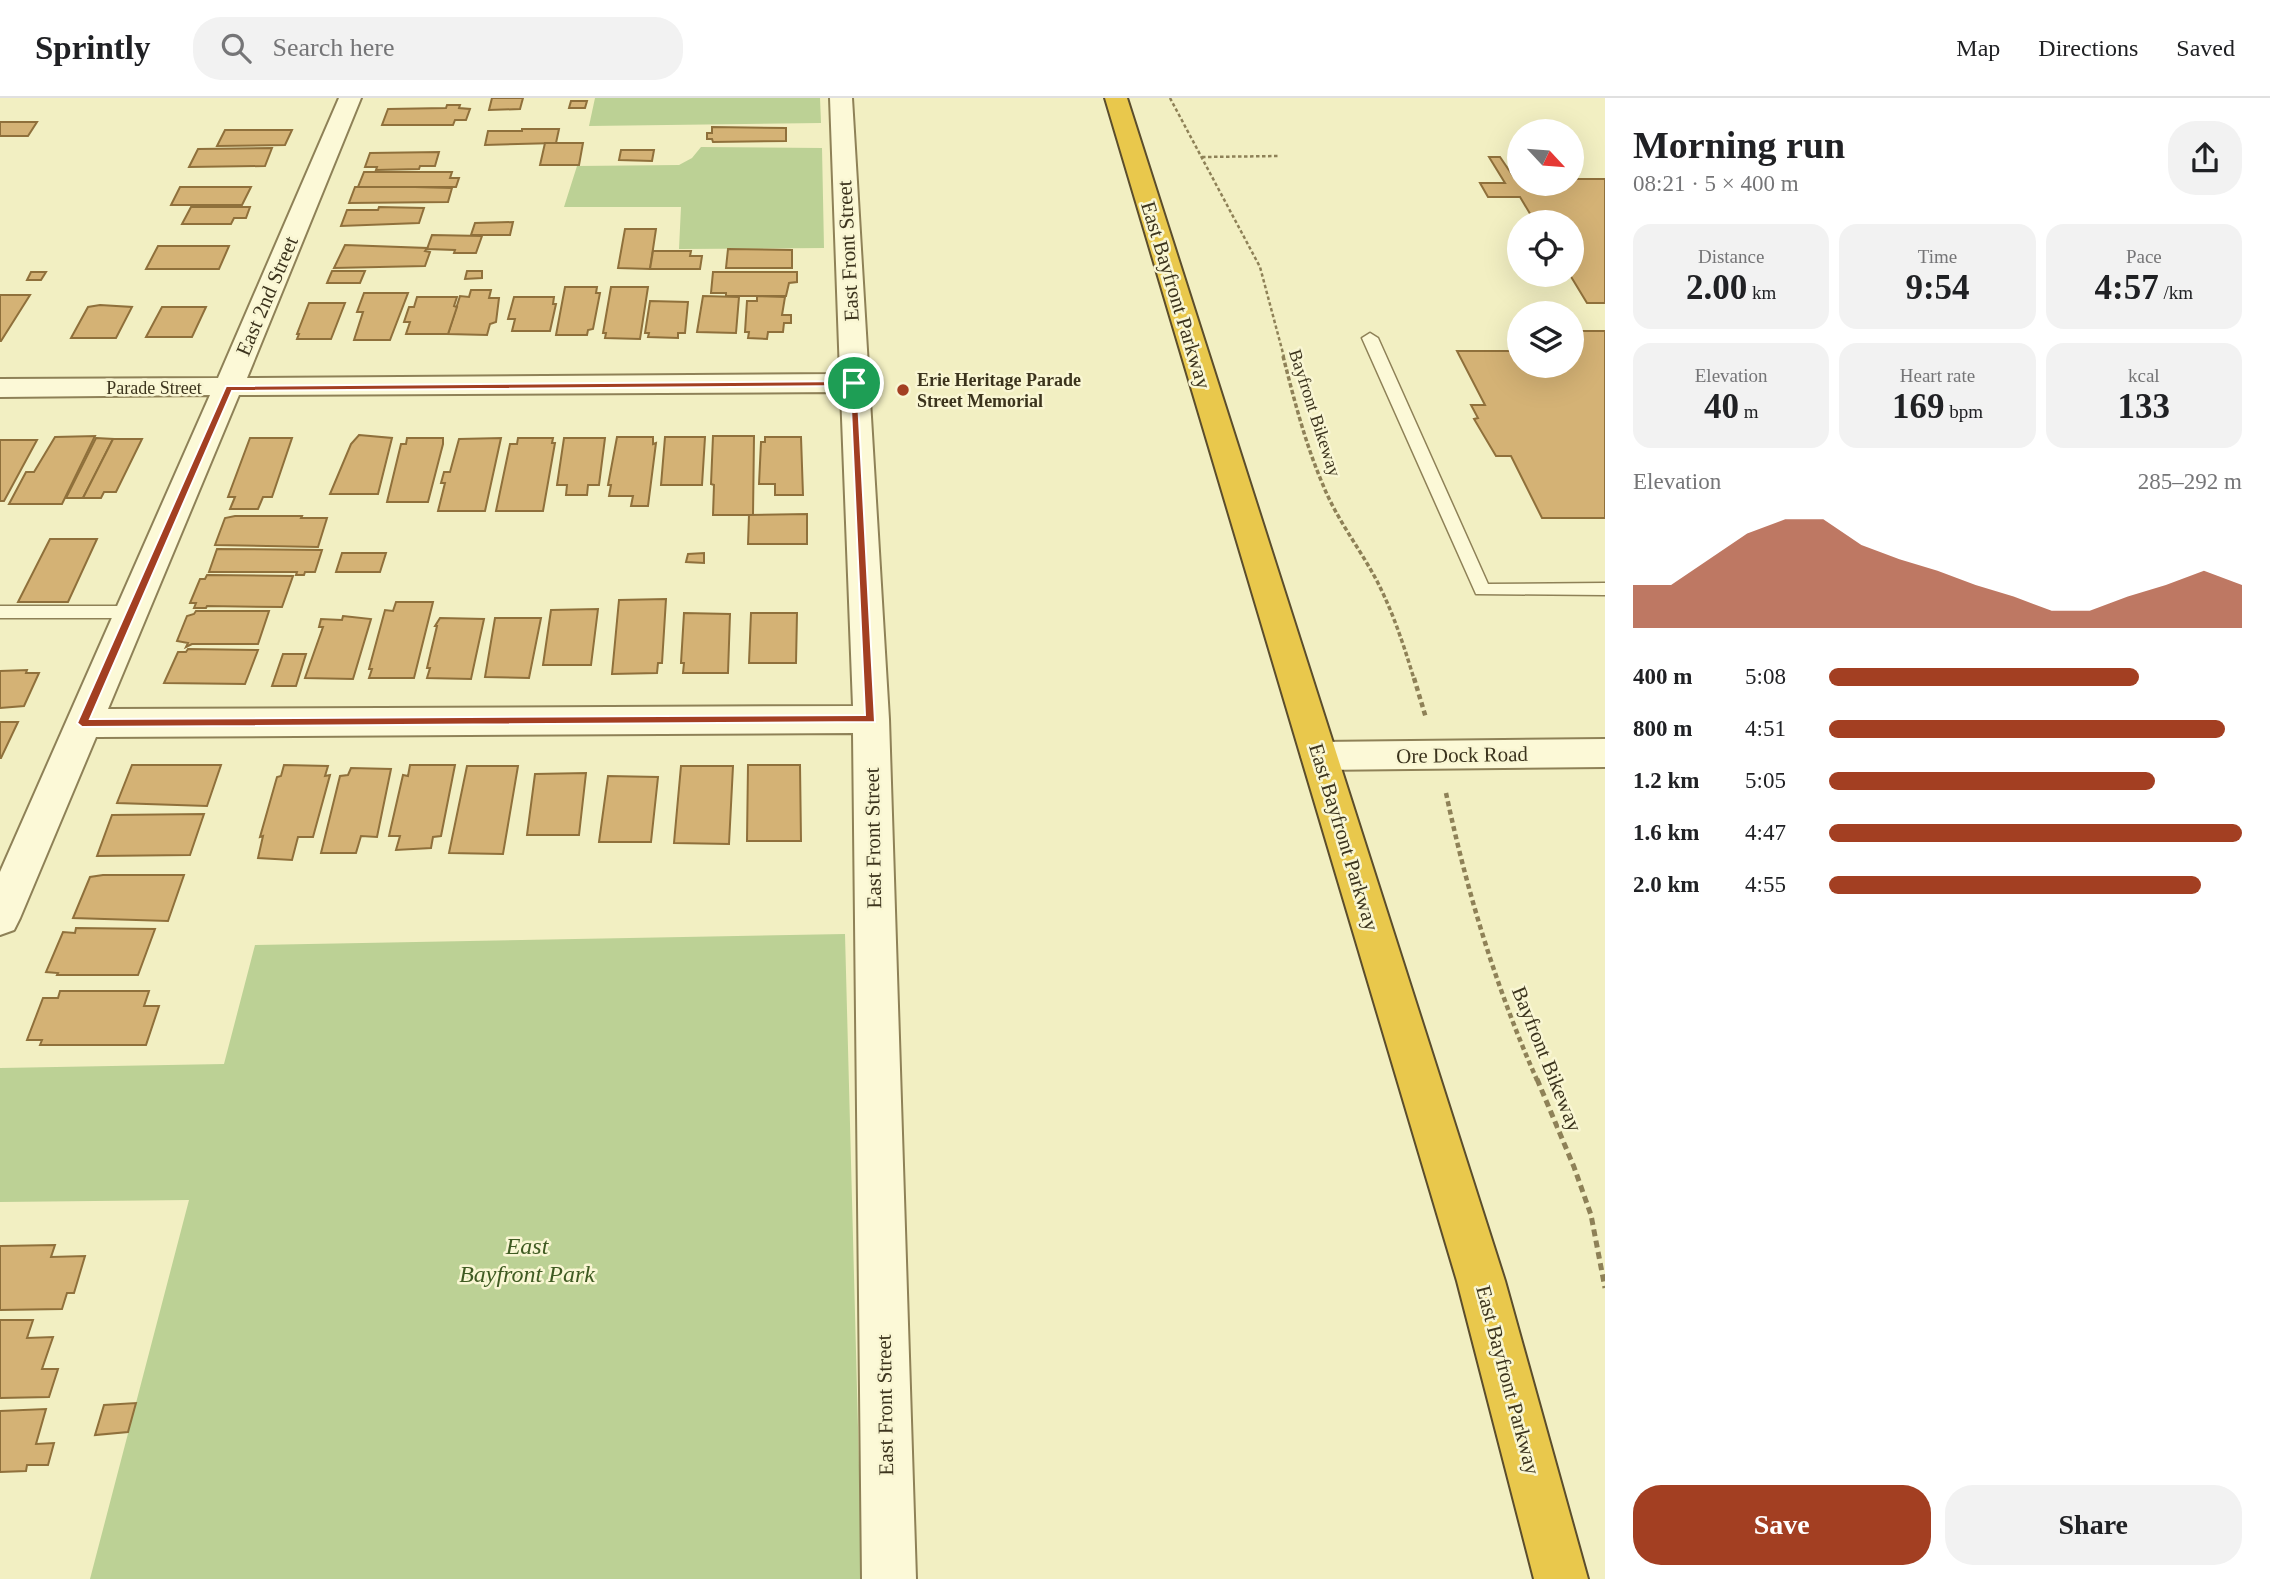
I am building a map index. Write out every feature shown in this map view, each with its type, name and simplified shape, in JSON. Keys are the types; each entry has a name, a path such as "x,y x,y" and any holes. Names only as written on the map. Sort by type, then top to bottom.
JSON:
{"highway":[{"name":"East Bayfront Parkway","path":"1116,98 1481,1281 1561,1579"}],"street":[{"name":"East 2nd Street","path":"0,918 229,388 350,98"},
{"name":"East Front Street","path":"841,98 871,719 889,1579"},
{"name":"Parade Street","path":"0,387 854,383"},
{"path":"82,723 871,719"},
{"name":"Ore Dock Road","path":"1319,756 1605,753"}],"lane":[{"path":"1370,338 1482,590 1605,590"},
{"path":"0,612 131,612"}],"path":[{"name":"Bayfront Bikeway","path":"1170,98 1260,267 1304,436 1323,486 1343,526 1377,581 1399,629 1411,674"},
{"path":"1202,157 1280,156"},
{"name":"Bayfront Bikeway","path":"1456,842 1514,1025 1572,1162 1591,1216 1605,1288"}],"green space":[{"path":"595,98 820,98 821,123 589,126"},
{"path":"701,147 822,148 824,248 679,249 681,207 564,207 577,166 679,165 692,158"},
{"name":"East Bayfront Park","path":"845,934 862,1579 90,1579 189,1200 0,1202 0,1068 224,1064 255,945"}],"building":[{"path":"492,98 523,98 520,109 489,110"},
{"path":"571,101 587,101 585,108 569,108"},
{"path":"447,105 460,105 459,108 470,109 466,120 455,120 453,125 382,125 388,109 446,108"},
{"path":"0,122 37,122 28,136 0,136"},
{"path":"712,127 786,128 786,141 713,142 712,139 707,139 707,133 712,133"},
{"path":"559,129 556,143 485,145 488,131"},
{"path":"225,130 292,130 285,145 217,146"},
{"path":"545,143 583,143 579,165 540,165"},
{"path":"272,148 265,166 189,167 198,149"},
{"path":"621,150 654,150 652,161 619,160"},
{"path":"439,152 435,166 376,170 377,167 365,167 370,153"},
{"path":"1489,157 1500,157 1507,167 1507,196 1584,196 1584,179 1605,179 1605,303 1587,303 1577,287 1584,287 1584,210 1528,210 1520,197 1488,197 1480,183 1505,183"},
{"path":"364,172 452,172 450,178 459,178 456,187 358,187"},
{"path":"180,187 251,187 242,205 171,205"},
{"path":"355,187 452,188 448,202 349,203"},
{"path":"191,207 250,207 246,218 234,218 231,224 182,224"},
{"path":"379,207 424,208 419,223 341,226 347,210 378,210"},
{"path":"513,222 510,235 471,235 475,223"},
{"path":"625,229 656,229 650,269 618,268"},
{"path":"432,235 482,236 476,253 454,253 455,250 427,249"},
{"path":"345,245 427,248 425,251 430,252 425,266 334,268"},
{"path":"158,246 229,246 219,269 146,269"},
{"path":"728,249 792,250 792,268 726,268"},
{"path":"653,251 691,251 690,256 702,256 700,269 650,269"},
{"path":"332,271 365,271 360,283 327,283"},
{"path":"467,271 482,271 482,278 465,279"},
{"path":"31,272 46,272 41,280 27,280"},
{"path":"713,272 797,272 797,282 789,283 786,296 726,296 726,293 711,293"},
{"path":"565,287 597,287 596,293 600,293 593,329 588,330 587,335 556,335"},
{"path":"611,287 648,287 640,339 605,338 606,333 603,333"},
{"path":"471,290 491,290 489,298 499,298 496,322 490,324 487,335 448,334 460,296 469,297"},
{"path":"364,293 408,293 390,340 354,340 363,312 357,312"},
{"path":"0,295 30,295 1,341 0,341"},
{"path":"703,296 739,297 736,333 697,332"},
{"path":"757,296 785,297 782,315 791,315 791,323 784,323 783,332 768,332 767,339 748,338 749,332 745,332 747,301 757,301"},
{"path":"417,297 457,297 454,306 457,307 448,334 406,334 410,322 404,322 409,307 414,307"},
{"path":"514,297 554,297 553,304 556,304 550,331 512,331 515,319 508,319"},
{"path":"650,301 688,302 685,333 678,333 678,338 648,337 649,333 645,333"},
{"path":"309,303 345,303 331,339 297,339"},
{"path":"88,307 132,307 116,338 71,338"},
{"path":"162,307 206,307 192,337 146,337"},
{"path":"1584,331 1605,331 1605,518 1542,518 1511,456 1496,456 1474,419 1478,418 1471,405 1485,405 1457,351 1507,351 1507,378 1584,378"},
{"path":"359,435 392,438 378,494 330,494 351,444"},
{"path":"95,436 62,504 9,504 26,472 34,472 55,437"},
{"path":"713,436 754,436 753,515 713,515"},
{"path":"617,437 653,437 653,444 656,443 648,506 631,506 633,496 609,496 611,485 608,485"},
{"path":"665,437 705,437 702,485 661,485"},
{"path":"765,437 801,437 803,495 775,495 775,484 759,484 761,442 765,442"},
{"path":"96,438 113,439 83,498 66,498"},
{"path":"250,438 292,438 272,497 263,497 258,509 230,509 235,497 228,497"},
{"path":"407,438 443,438 428,502 387,502 401,444 406,444"},
{"path":"501,438 485,511 438,511 445,483 441,483 444,472 450,472 459,439"},
{"path":"518,438 553,438 552,443 555,443 543,511 496,511 510,444 517,444"},
{"path":"564,438 605,438 599,485 588,485 587,495 566,495 567,485 557,485"},
{"path":"113,439 142,439 116,492 104,492 101,498 83,498"},
{"path":"0,440 37,440 4,501 0,501"},
{"path":"807,514 807,544 748,544 749,515"},
{"path":"225,518 327,518 318,547 215,545"},
{"path":"50,539 97,539 68,602 18,602"},
{"path":"217,549 322,550 315,572 296,575 297,572 209,572"},
{"path":"342,553 386,553 380,572 336,572"},
{"path":"704,553 704,563 686,562 688,554"},
{"path":"207,575 293,576 282,607 194,608 196,603 190,603 200,579 205,579"},
{"path":"666,599 662,663 658,663 657,673 612,674 619,600"},
{"path":"396,602 433,602 414,678 369,678 385,610 393,611"},
{"path":"598,609 591,665 543,665 551,610"},
{"path":"196,611 269,611 258,644 192,644 186,647 188,643 177,641 187,616"},
{"path":"684,613 730,614 728,673 683,673 684,663 681,663"},
{"path":"751,613 797,613 796,663 749,663"},
{"path":"343,616 371,619 353,679 305,678 323,627 319,627 321,619 342,620"},
{"path":"440,618 484,619 471,679 427,678 435,626"},
{"path":"495,618 541,618 529,678 485,677"},
{"path":"188,649 258,650 245,684 164,683 178,652 186,652"},
{"path":"283,654 306,654 296,686 272,686"},
{"path":"27,670 26,673 39,673 24,706 0,708 0,671"},
{"path":"0,722 18,722 1,758 0,758"},
{"path":"132,765 221,765 207,806 117,803"},
{"path":"284,765 328,766 325,776 330,775 313,837 298,837 292,860 258,858 263,836 260,837 277,777 281,776"},
{"path":"410,765 455,765 441,836 433,837 431,848 396,850 400,836 389,836 403,775 408,776"},
{"path":"748,765 800,765 801,841 747,841"},
{"path":"467,766 518,766 503,854 449,853"},
{"path":"681,766 733,766 729,844 674,843"},
{"path":"351,768 391,769 377,837 361,836 356,853 321,853 340,776 348,775"},
{"path":"586,773 579,835 527,835 535,774"},
{"path":"608,776 658,777 651,842 599,842"},
{"path":"204,814 190,855 97,856 112,815"},
{"path":"184,875 168,921 73,918 90,877"},
{"path":"76,928 155,929 138,975 57,975 58,973 46,972 63,932 75,933"},
{"path":"60,991 149,991 144,1006 159,1006 146,1045 40,1045 42,1040 27,1040 43,998 58,998"},
{"path":"55,1245 51,1257 85,1256 74,1293 67,1293 62,1309 0,1310 0,1246"},
{"path":"0,1320 33,1320 27,1338 53,1337 42,1369 58,1369 49,1397 0,1398"},
{"path":"136,1403 128,1432 95,1435 104,1405"},
{"path":"46,1409 36,1444 54,1443 48,1465 27,1465 26,1471 0,1472 0,1411"}],"place":[{"name":"Erie Heritage Parade Street Memorial","path":"903,390"}],"route":[{"path":"854,383 871,719 82,723 229,388 854,383"}]}
